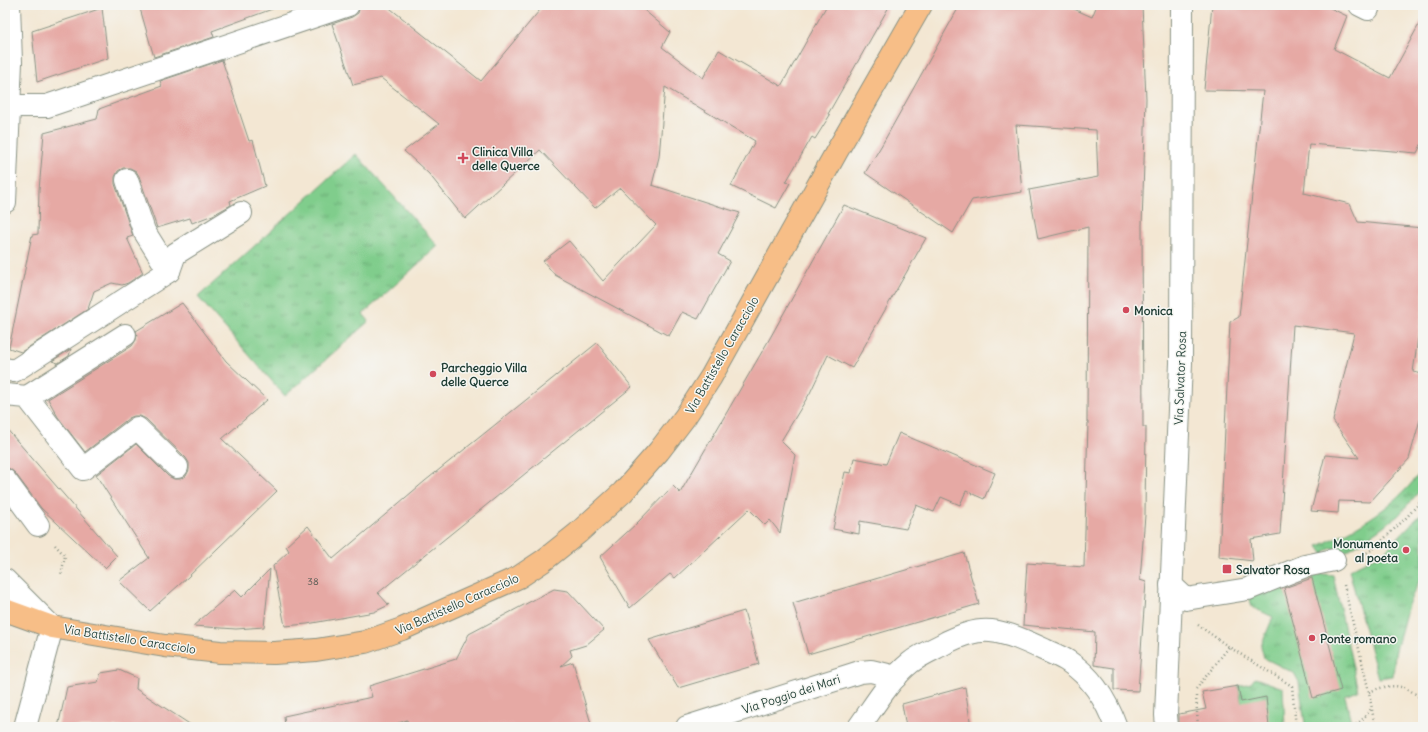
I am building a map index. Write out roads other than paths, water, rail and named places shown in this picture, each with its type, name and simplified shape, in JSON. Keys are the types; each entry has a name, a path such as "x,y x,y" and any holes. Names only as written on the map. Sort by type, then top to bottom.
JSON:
{"main road":[{"name":"Via Battistello Caracciolo","path":"5,610 52,627 165,646 220,652 274,654 316,650 365,642 402,629 519,577 543,561 578,533 623,492 659,451 685,417 715,370 837,151 921,5"}],"street":[{"path":"5,202 11,62 9,5"},
{"path":"9,106 47,106 348,5"},
{"name":"Via Salvator Rosa","path":"1167,727 1166,716 1171,585 1181,363 1182,5"},
{"path":"127,180 144,231 169,271"},
{"path":"9,370 169,271 175,254 241,213"},
{"path":"125,335 13,396 83,469 137,428 177,467"},
{"path":"5,480 38,525"},
{"path":"1171,585 1186,599 1248,589 1305,566 1334,560"},
{"path":"5,580 52,627 25,727"},
{"path":"859,727 896,677 910,662 952,640 978,631 990,631 1006,634 1069,661 1091,682 1110,708 1116,727"},
{"name":"Via Poggio dei Mari","path":"687,727 860,672 871,671 896,677"}],"place":[{"name":"Clinica Villa delle Querce","path":"463,158"},
{"name":"Monica","path":"1126,310"},
{"name":"Parcheggio Villa delle Querce","path":"433,374"},
{"name":"Monumento al poeta","path":"1406,550"},
{"name":"Salvator Rosa","path":"1227,569"},
{"name":"Ponte romano","path":"1312,638"}]}
